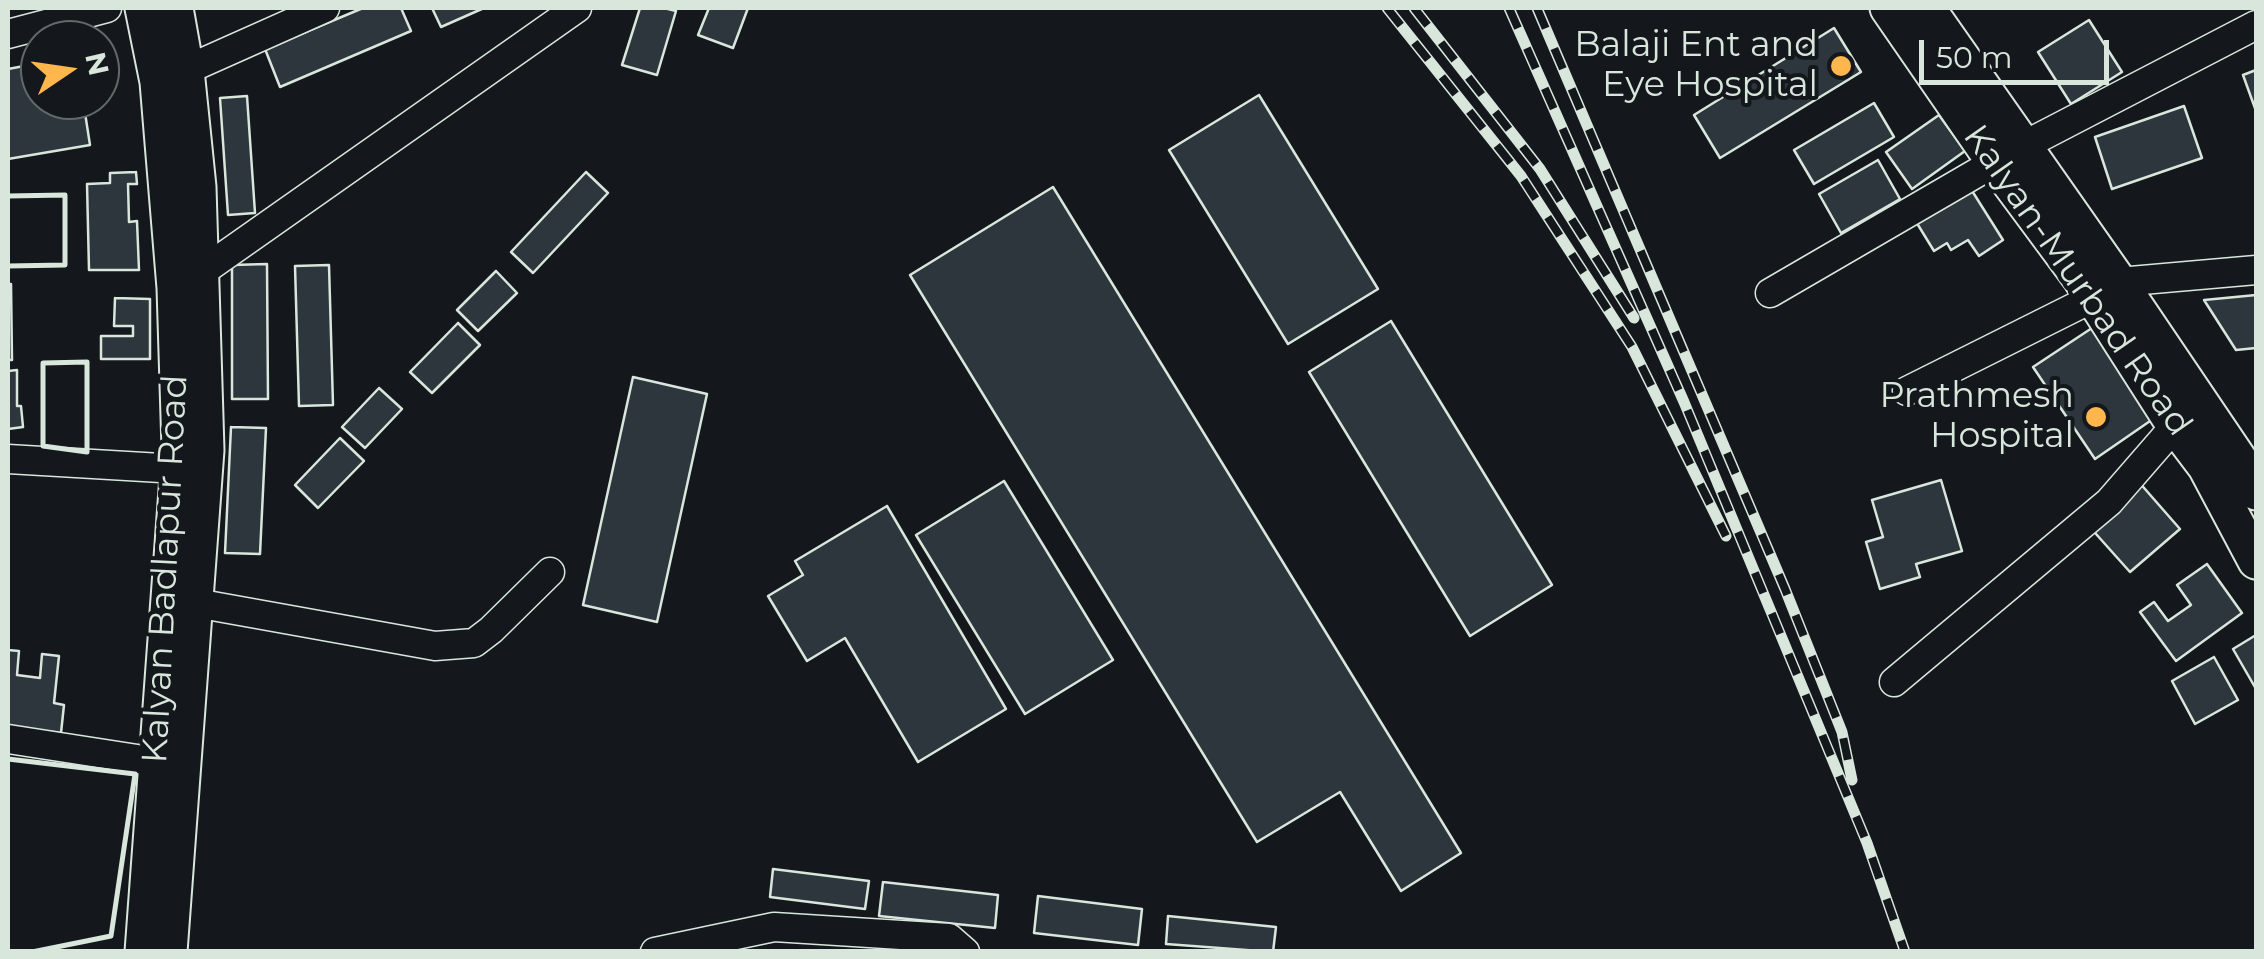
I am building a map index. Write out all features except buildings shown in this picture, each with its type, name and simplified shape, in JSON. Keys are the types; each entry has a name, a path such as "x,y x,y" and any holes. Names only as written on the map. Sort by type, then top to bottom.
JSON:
{"main road":[{"name":"Kalyan Badlapur Road","path":"144,8 158,82 175,288 182,601"},
{"name":"Kalyan Badlapur Road","path":"144,952 170,764 182,601 206,450 198,187 186,70 175,8"},
{"name":"Kalyan-Murbad Road","path":"1888,8 2009,154 2106,290 2252,473"},
{"name":"Kalyan-Murbad Road","path":"1928,8 2009,154"},
{"name":"Kalyan-Murbad Road","path":"2106,290 2175,426 2206,467 2256,561"},
{"name":"Kalyan Badlapur Road","path":"170,764 170,952"}],"street":[{"path":"8,34 107,8"},
{"path":"186,70 326,8"},
{"path":"200,273 577,8"},
{"path":"1770,293 2009,154 2256,26"},
{"path":"1907,391 2106,290 2256,270"},
{"path":"1894,682 2109,502 2175,426"},
{"path":"8,460 178,470"},
{"path":"2206,467 2252,473"},
{"path":"182,601 434,646 474,643 550,572"},
{"path":"8,739 170,764"},
{"path":"655,952 774,927 949,938 965,952"}],"railway":[{"path":"1387,8 1521,176 1632,347 1726,536"},
{"path":"1414,8 1540,169 1634,318"},
{"path":"1509,8 1684,402 1867,843 1905,952"},
{"path":"1537,8 1785,589 1842,732 1852,780"}],"wall":[{"path":"8,196 65,195 65,265 8,266"},
{"path":"87,362 87,452 43,446 43,363 87,362"},
{"path":"8,759 135,774 111,936 32,952"}],"place":[{"name":"Balaji Ent and Eye Hospital","path":"1841,66"},
{"name":"Prathmesh Hospital","path":"2096,417"}]}
